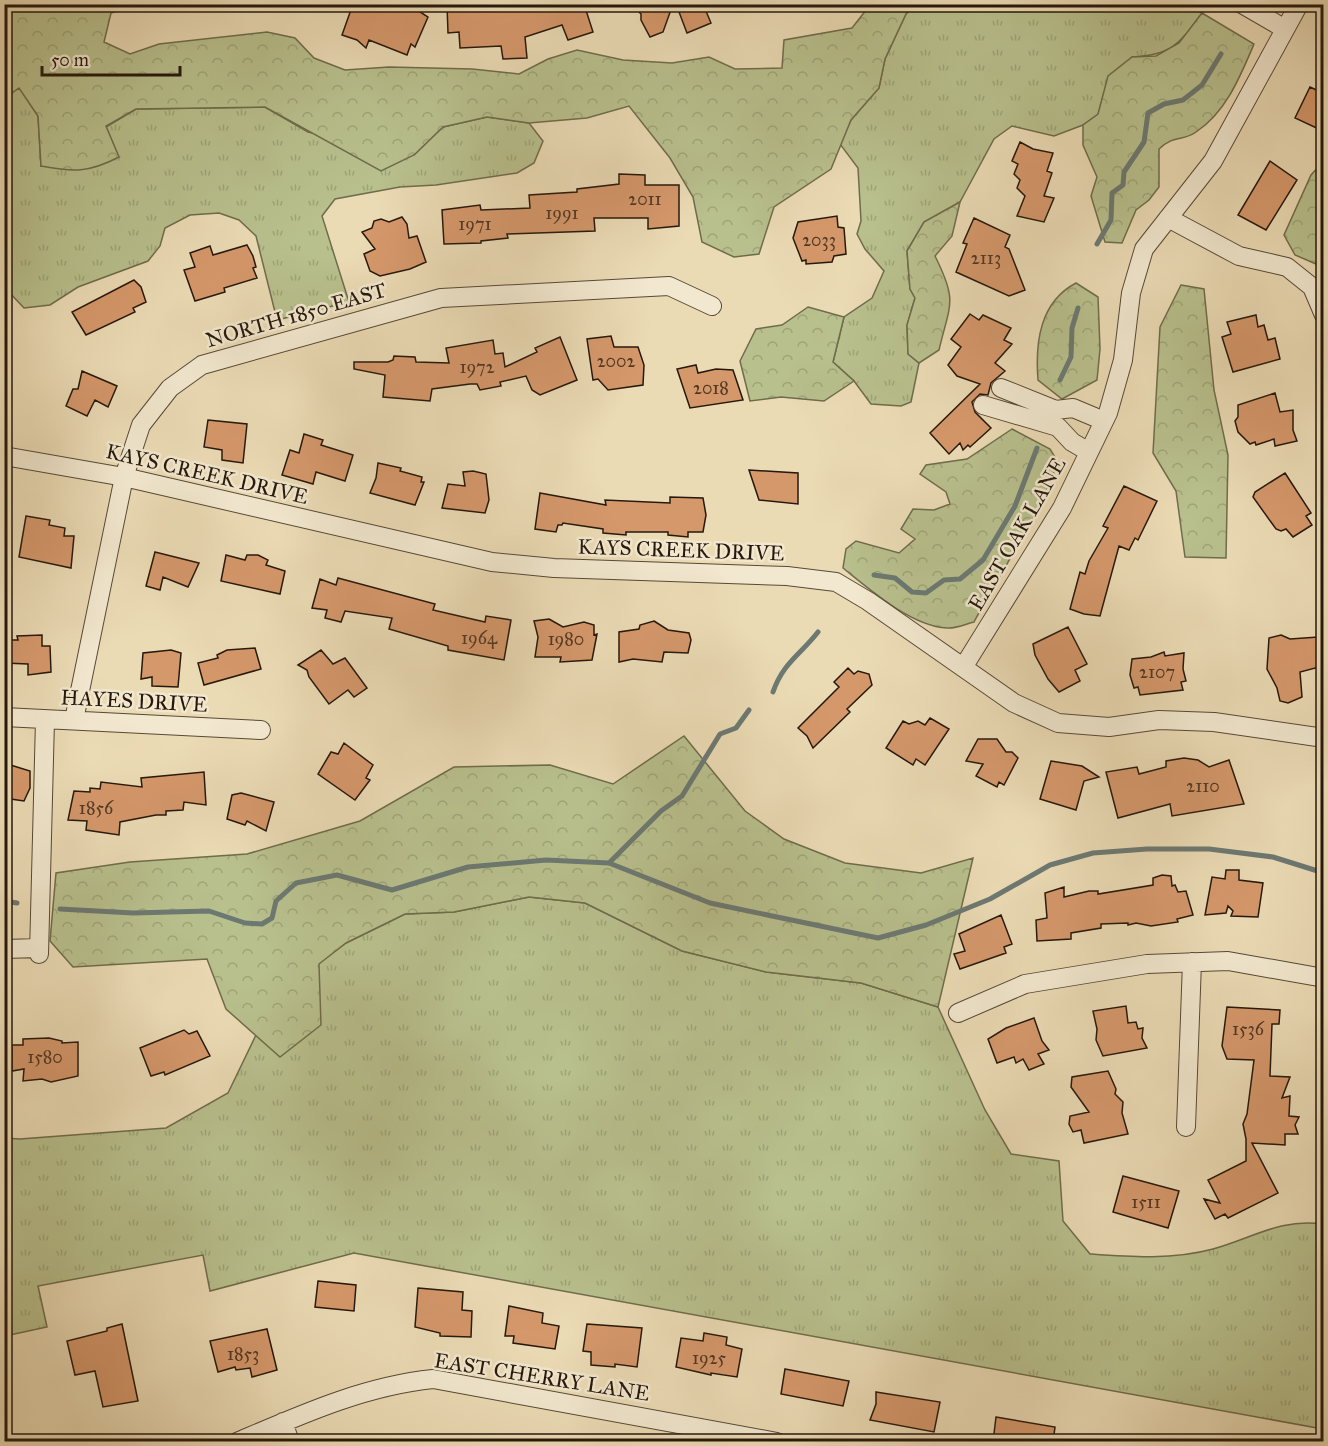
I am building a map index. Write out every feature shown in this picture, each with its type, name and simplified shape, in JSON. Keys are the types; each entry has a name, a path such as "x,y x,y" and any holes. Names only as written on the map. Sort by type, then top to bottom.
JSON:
{"street":[{"path":"1242,4 1285,29"},
{"name":"EAST OAK LANE","path":"964,666 1062,508 1104,421 1123,360 1131,293 1144,249 1213,161 1299,4"},
{"path":"1168,218 1239,256 1287,267 1312,287 1323,315"},
{"name":"NORTH 1850 EAST","path":"74,720 124,477 141,425 170,388 202,365 441,298 669,286 712,306"},
{"path":"1001,388 1056,410 1073,408 1104,421"},
{"path":"983,405 1058,426 1065,437 1089,452"},
{"name":"KAYS CREEK DRIVE","path":"4,456 124,477 492,562 554,568 787,576 836,582 964,666 1014,703 1058,723 1109,727 1159,720 1214,722 1323,738"},
{"name":"HAYES DRIVE","path":"4,717 261,730"},
{"path":"4,949 39,951 45,720"},
{"path":"958,1013 1025,984 1147,964 1228,961 1323,978"},
{"path":"1186,1127 1192,962"},
{"name":"EAST CHERRY LANE","path":"237,1442 359,1393 401,1382 433,1378 777,1442"},
{"path":"283,1422 290,1442"}],"green space":[{"path":"5,4 136,5 111,13 104,42 130,54 159,44 267,32 295,38 314,58 345,70 389,67 472,69 519,74 548,59 577,50 623,60 672,63 709,57 735,69 782,68 784,40 852,28 870,5 914,5 906,14 885,59 879,88 851,120 831,169 774,207 759,254 734,257 702,242 693,197 670,158 629,106 587,118 529,123 487,117 443,127 414,155 381,171 265,107 136,109 106,126 119,157 81,170 41,166 38,116 19,88 5,98"},
{"path":"1186,4 1202,13 1187,33 1174,46 1157,54 1132,57 1103,97 1098,115 1083,125 1054,136 1012,126 994,139 960,202 924,222 907,251 910,289 915,298 907,325 908,354 919,363 911,402 901,406 871,404 854,381 833,362 844,317 872,298 884,271 865,249 857,234 861,221 858,168 840,144 851,120 879,88 885,59 906,14 914,5"},
{"path":"1202,13 1254,44 1231,93 1207,124 1187,137 1170,141 1159,149 1159,187 1149,200 1136,210 1122,243 1105,242 1091,196 1097,177 1083,145 1083,125 1098,114 1108,76 1132,57 1156,56 1179,43"},
{"path":"19,87 38,116 41,166 136,109 265,107 308,132 414,155 443,127 487,117 529,123 543,141 534,163 517,173 436,185 400,187 335,199 322,216 349,302 277,320 256,236 239,220 219,213 190,215 165,228 160,246 148,261 78,287 50,305 24,308 5,288 5,98"},
{"path":"1323,162 1323,267 1295,255 1284,235 1311,175"},
{"path":"960,202 952,236 935,256 947,283 949,312 939,350 919,363 908,354 907,325 915,298 910,289 907,251 924,222"},
{"path":"1076,283 1098,297 1100,349 1097,380 1062,399 1038,380 1039,338 1042,324 1054,301"},
{"path":"1181,285 1204,289 1214,390 1228,455 1226,558 1185,557 1176,491 1153,453 1160,327"},
{"path":"808,307 844,317 833,362 854,381 824,401 781,397 750,401 740,361 756,329 782,325"},
{"path":"1012,429 1050,449 1058,462 1030,523 974,622 950,628 919,621 891,605 843,568 846,549 856,541 899,553 915,539 901,529 913,509 934,510 950,504 946,492 920,474 926,465 967,459"},
{"path":"684,736 745,811 784,839 845,863 921,873 973,858 938,1007 861,983 766,972 682,951 585,903 529,897 454,912 405,914 346,943 319,964 321,1025 280,1057 226,1009 207,959 73,967 50,941 56,873 130,862 247,854 360,821 454,767 550,765 613,784"},
{"path":"529,897 585,903 682,951 766,972 861,983 938,1007 985,1110 1011,1154 1059,1161 1063,1221 1090,1254 1137,1257 1182,1255 1227,1245 1280,1226 1323,1224 1323,1429 354,1253 210,1291 203,1255 38,1286 47,1327 5,1336 4,1138 20,1139 166,1128 228,1093 256,1035 280,1056 319,963 346,943 405,914 454,912"}],"building":[{"path":"353,4 408,4 428,17 415,47 411,44 407,55 369,40 366,48 357,40 342,35"},
{"path":"584,4 593,32 568,40 562,25 525,37 527,58 503,59 501,46 460,48 459,32 448,33 447,5"},
{"path":"631,4 673,4 663,32 650,37 641,20 641,14"},
{"path":"676,4 703,4 711,23 687,33"},
{"path":"1310,87 1323,93 1323,131 1295,118"},
{"path":"1020,142 1033,149 1053,153 1047,171 1052,173 1044,196 1054,198 1044,222 1017,216 1025,196 1017,188 1020,180 1014,174 1018,164 1012,161"},
{"path":"1270,161 1297,180 1266,230 1238,215"},
{"path":"619,174 645,175 645,185 679,185 679,226 648,229 648,218 594,218 595,231 507,234 508,238 481,241 481,243 444,244 442,210 480,205 481,210 530,208 529,195 577,192 577,189 619,184"},
{"path":"837,216 838,227 844,228 846,254 834,256 832,262 806,264 806,260 802,261 793,238 798,222"},
{"path":"402,217 407,224 409,238 417,236 426,262 410,269 380,276 370,271 364,254 375,249 362,232 372,228 374,221 381,219 389,222"},
{"path":"974,218 1010,235 1005,247 1009,249 1025,290 1009,296 956,272 967,244 963,243"},
{"path":"247,245 253,256 256,267 253,268 257,278 224,288 225,292 195,301 184,270 195,267 190,253 210,246 213,255"},
{"path":"134,280 141,287 146,302 133,308 135,312 86,335 72,312"},
{"path":"970,314 979,320 983,315 1011,328 1004,340 1012,344 995,363 1005,371 991,383 988,395 980,394 972,402 975,412 991,428 970,447 968,445 963,450 960,443 949,454 930,433 980,384 957,376 948,365 961,347 951,339"},
{"path":"1256,315 1258,327 1264,325 1268,340 1275,338 1280,359 1233,372 1222,337 1231,334 1227,322"},
{"path":"611,336 614,347 638,347 644,365 643,385 608,390 598,379 593,380 587,339"},
{"path":"560,337 577,380 540,395 532,390 526,376 500,382 501,386 480,390 477,384 432,389 430,401 383,397 385,375 354,369 354,362 388,362 393,360 394,356 415,357 416,362 449,363 446,348 493,340 495,354 503,353 505,367 537,352 535,348"},
{"path":"696,365 698,373 716,369 733,370 743,400 690,408 677,369"},
{"path":"82,371 117,386 108,407 95,400 87,416 66,406 73,389 78,389"},
{"path":"1275,393 1280,412 1293,410 1293,430 1297,441 1275,446 1274,439 1256,445 1255,442 1250,444 1238,432 1235,421 1238,417 1238,405"},
{"path":"208,420 247,424 243,463 222,460 222,450 204,447"},
{"path":"304,434 323,440 321,445 353,455 345,481 316,472 313,484 282,475 290,450 299,453"},
{"path":"378,463 401,468 400,471 422,477 421,482 424,482 415,505 370,493 376,478"},
{"path":"749,470 798,473 798,504 759,500"},
{"path":"473,471 486,474 489,500 485,513 442,508 448,484 465,486 463,472"},
{"path":"1285,473 1311,513 1306,516 1312,525 1293,537 1286,529 1281,531 1276,529 1253,497 1255,492"},
{"path":"1124,486 1157,501 1138,540 1135,538 1129,550 1119,546 1100,616 1070,609 1080,572 1085,574 1089,561 1108,528 1103,526"},
{"path":"540,493 606,505 605,500 670,503 670,497 703,498 706,515 703,532 688,532 688,537 668,535 668,532 626,532 626,535 603,533 603,529 563,523 558,525 556,532 535,529"},
{"path":"26,516 50,520 49,525 65,528 64,536 74,536 71,568 19,557"},
{"path":"155,552 199,563 188,587 163,577 160,590 146,586"},
{"path":"226,555 245,560 247,555 258,555 268,560 266,565 285,571 280,594 221,581"},
{"path":"338,578 435,604 433,610 485,622 486,616 511,620 504,660 448,650 448,646 389,629 392,618 345,611 341,622 325,618 327,610 312,608 320,579 336,585"},
{"path":"549,619 563,627 584,622 594,625 594,635 597,634 592,660 560,662 561,657 535,657 538,637 534,621"},
{"path":"654,621 668,630 689,633 691,640 688,653 664,652 662,662 633,659 619,662 619,632 639,629 640,625"},
{"path":"1068,627 1087,664 1075,670 1080,681 1059,692 1048,679 1035,655 1033,644"},
{"path":"42,635 42,646 50,646 51,672 28,675 28,664 4,663 4,640 18,640 17,636"},
{"path":"1281,635 1290,639 1318,637 1323,660 1323,666 1300,672 1302,697 1288,703 1280,701 1277,688 1267,669 1269,638"},
{"path":"255,648 261,669 204,685 198,663 218,658 217,655 227,650"},
{"path":"171,650 181,653 178,687 152,686 152,677 141,679 143,653"},
{"path":"321,650 333,664 345,658 367,688 354,697 348,690 329,704 309,677 307,670 298,665"},
{"path":"1164,652 1165,656 1184,653 1183,669 1186,681 1181,682 1183,690 1140,695 1138,687 1134,688 1130,675 1132,659 1151,657"},
{"path":"848,668 854,674 858,671 869,674 872,685 847,709 850,712 813,748 807,736 798,728 839,687 834,682"},
{"path":"930,718 949,729 925,765 916,759 913,765 886,748 903,721 909,724 918,721 925,725"},
{"path":"978,739 997,739 1006,752 1012,752 1018,758 1004,785 999,782 997,787 976,776 983,764 966,761"},
{"path":"344,743 373,765 366,778 370,780 355,800 318,774 331,752 338,754"},
{"path":"1184,758 1198,760 1209,767 1229,760 1244,804 1172,816 1170,804 1118,818 1106,772 1137,767 1139,774 1166,767 1166,761"},
{"path":"1051,761 1082,766 1099,777 1084,781 1076,810 1040,799"},
{"path":"4,763 30,771 30,788 24,801 4,798"},
{"path":"204,772 206,805 184,802 183,810 166,811 166,815 120,822 119,835 86,830 87,821 68,820 74,791 90,792 90,788 100,789 101,782 142,787 141,778"},
{"path":"241,793 274,802 266,831 247,821 245,825 227,819 232,795"},
{"path":"1226,870 1239,870 1239,880 1263,883 1258,917 1231,916 1233,911 1228,906 1226,913 1205,915 1212,877 1225,879"},
{"path":"1162,875 1171,876 1172,886 1175,885 1178,892 1186,891 1193,915 1177,919 1178,922 1151,926 1136,923 1101,924 1101,928 1071,933 1071,939 1037,941 1036,920 1047,918 1045,893 1064,887 1064,897 1089,891 1098,891 1098,894 1153,885 1153,878"},
{"path":"1001,915 1012,944 1004,947 1006,953 960,969 954,954 965,951 959,934"},
{"path":"1126,1006 1128,1023 1136,1022 1138,1029 1143,1028 1142,1038 1147,1048 1103,1056 1096,1040 1097,1029 1093,1011"},
{"path":"1227,1007 1280,1010 1279,1024 1272,1024 1270,1076 1290,1077 1282,1098 1290,1096 1289,1116 1299,1117 1295,1125 1298,1134 1285,1134 1285,1145 1252,1143 1278,1193 1228,1218 1225,1214 1215,1219 1204,1199 1220,1203 1208,1180 1246,1161 1243,1124 1247,1114 1254,1060 1227,1059 1222,1046"},
{"path":"1034,1018 1042,1041 1049,1050 1038,1054 1044,1064 1029,1070 1023,1059 1016,1063 1014,1057 997,1063 988,1039 1006,1028"},
{"path":"184,1030 189,1034 197,1031 210,1056 165,1075 164,1072 151,1076 140,1048"},
{"path":"49,1038 62,1041 62,1043 78,1042 78,1076 51,1082 42,1079 23,1081 24,1069 12,1071 12,1045 23,1045 23,1039"},
{"path":"1108,1071 1116,1089 1115,1094 1123,1102 1122,1113 1128,1134 1084,1143 1081,1130 1073,1132 1069,1124 1070,1116 1089,1112 1071,1087 1072,1077"},
{"path":"1123,1176 1179,1191 1168,1228 1113,1212"},
{"path":"318,1281 356,1285 354,1311 315,1307"},
{"path":"418,1288 463,1292 462,1310 472,1311 471,1337 440,1336 440,1333 415,1327"},
{"path":"509,1306 543,1313 542,1323 559,1326 555,1349 513,1343 514,1336 505,1336"},
{"path":"122,1324 138,1401 103,1407 95,1371 75,1375 67,1341 107,1331 107,1328"},
{"path":"587,1324 642,1328 637,1367 615,1364 615,1367 591,1365 591,1352 583,1351"},
{"path":"267,1329 277,1370 252,1377 250,1368 236,1370 235,1367 218,1372 210,1341"},
{"path":"704,1333 727,1337 726,1345 742,1349 737,1377 711,1373 711,1375 676,1367 681,1338 703,1341"},
{"path":"785,1369 849,1381 843,1406 781,1394"},
{"path":"876,1392 940,1402 934,1432 870,1420 876,1404"},
{"path":"996,1417 1055,1427 1053,1442 993,1442"}],"waterway":[{"path":"1097,244 1111,220 1112,193 1123,185 1124,172 1144,142 1148,113 1164,104 1183,100 1202,85 1221,54"},
{"path":"1060,380 1071,357 1072,328 1078,308"},
{"path":"874,575 895,578 912,592 926,593 944,580 960,579 983,560 1015,506 1037,448"},
{"path":"773,692 787,666 818,632"},
{"path":"609,863 661,811 682,796 720,734 736,728 749,710"},
{"path":"60,909 133,913 209,911 245,923 262,924 272,918 276,901 296,883 337,875 392,890 468,867 546,860 609,863 710,903 878,938 926,925 990,899 1050,865 1093,853 1147,849 1209,849 1273,857 1324,873"},
{"path":"4,901 17,903"}]}
